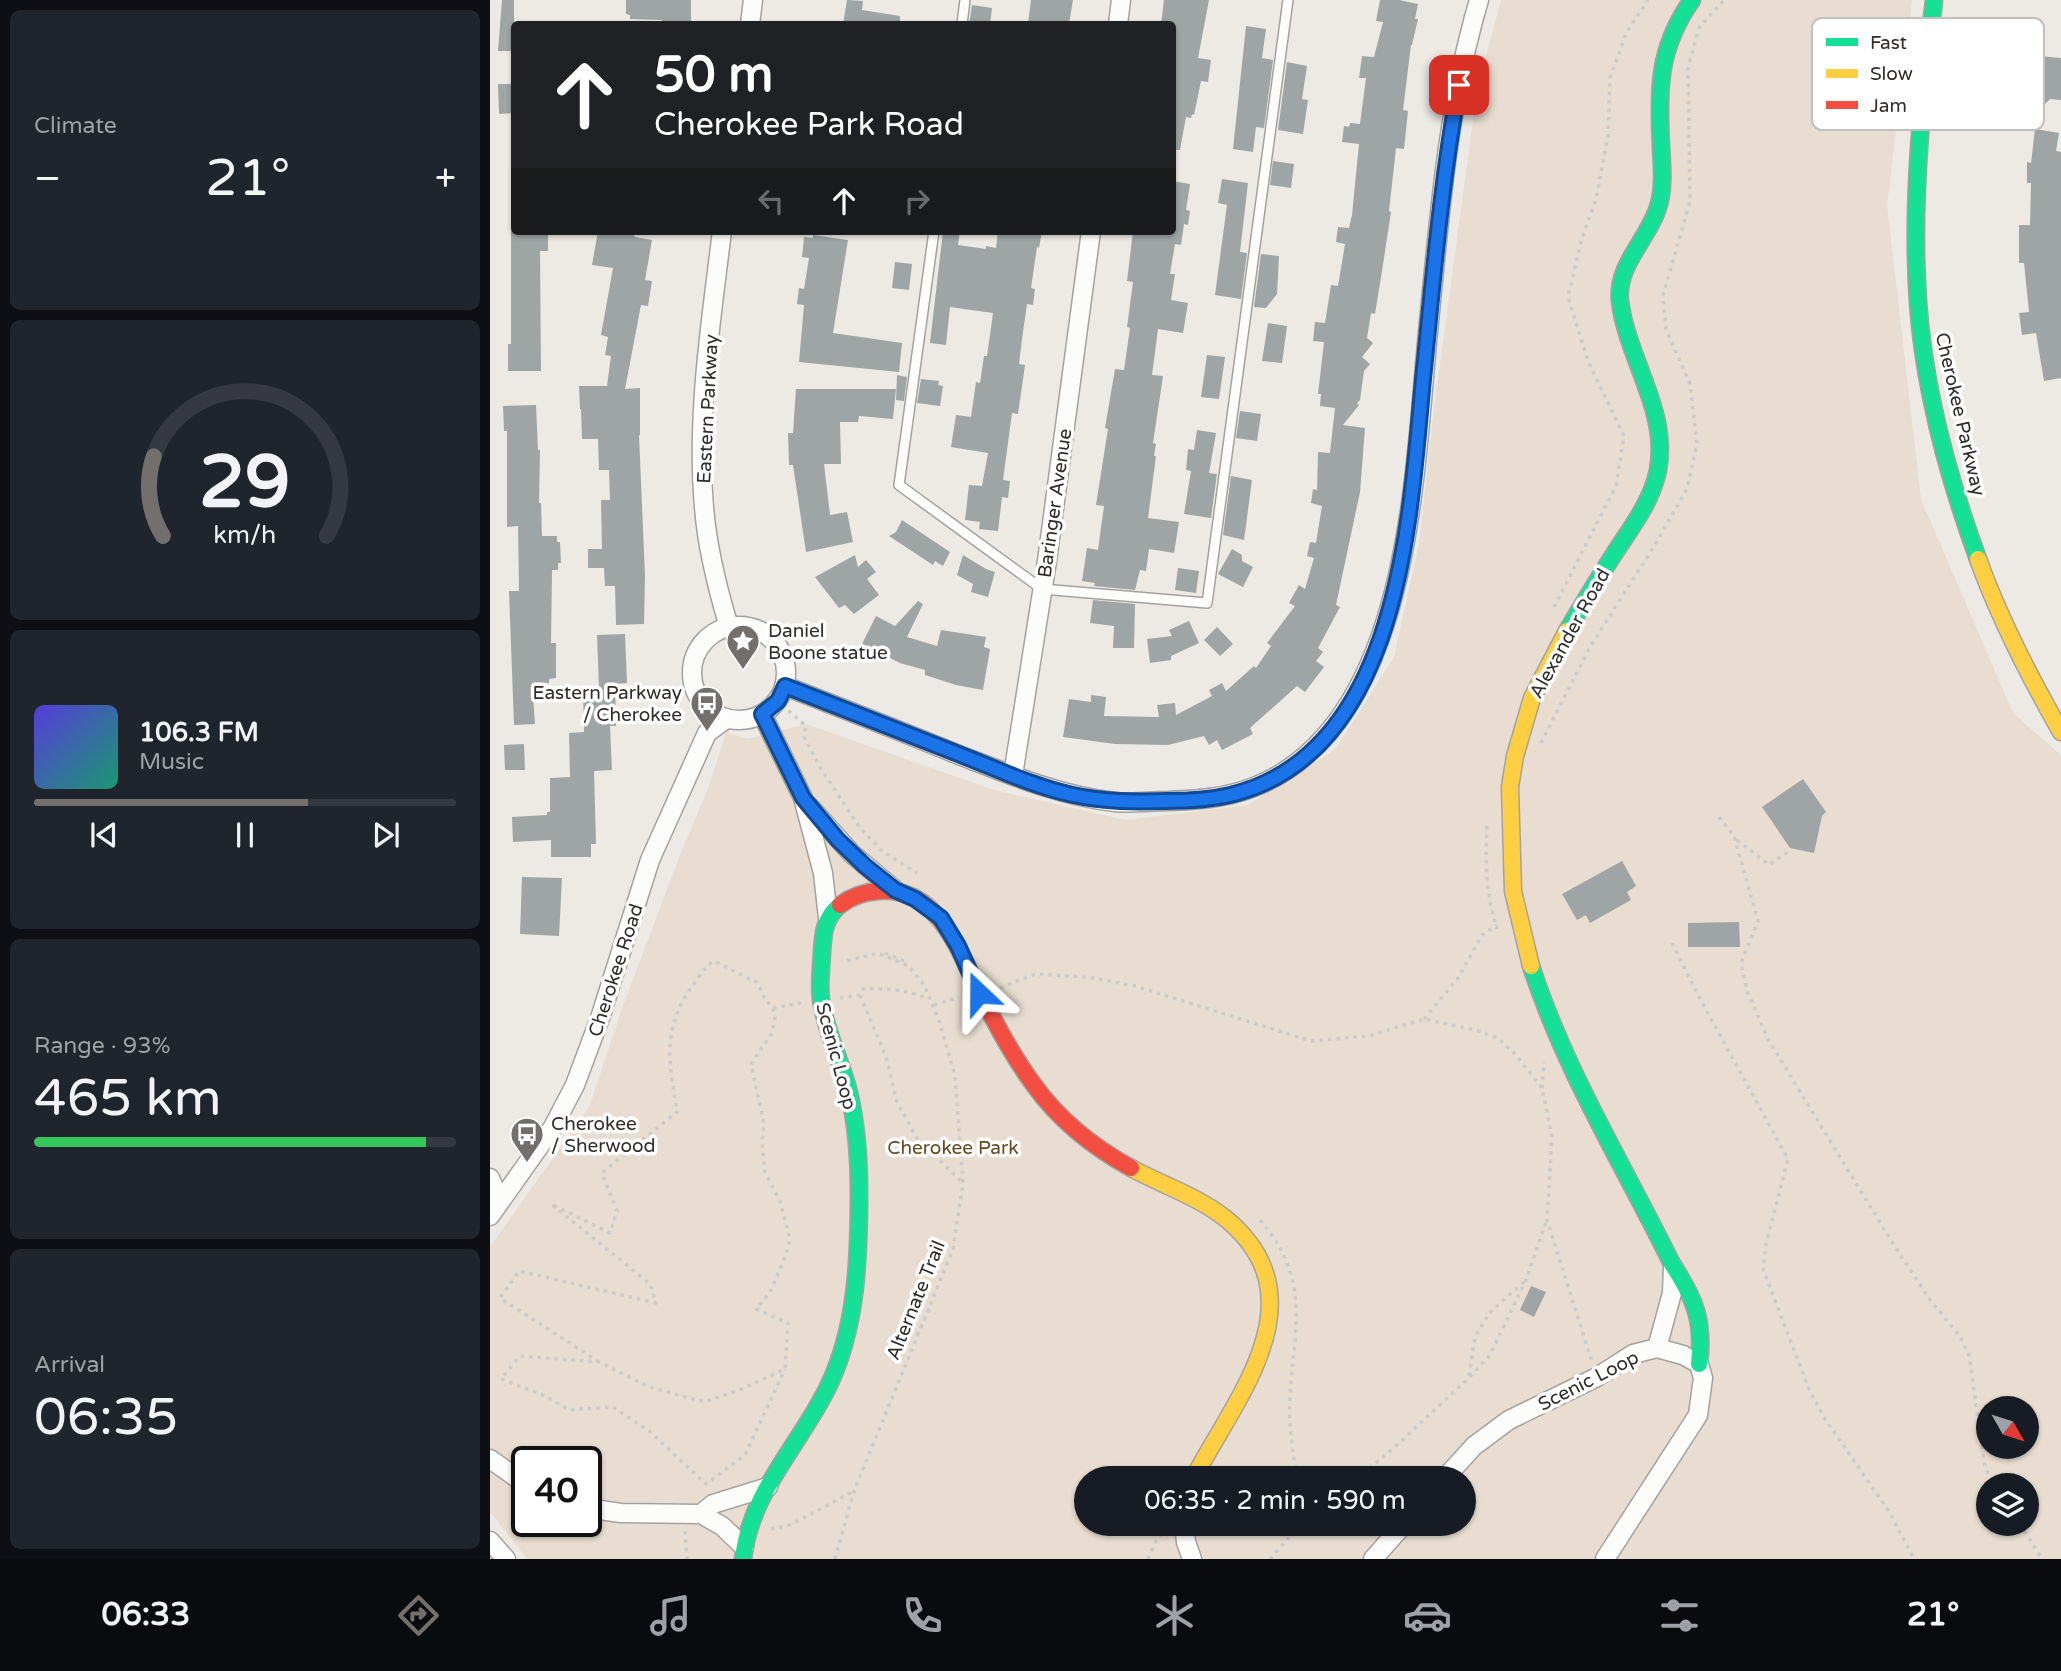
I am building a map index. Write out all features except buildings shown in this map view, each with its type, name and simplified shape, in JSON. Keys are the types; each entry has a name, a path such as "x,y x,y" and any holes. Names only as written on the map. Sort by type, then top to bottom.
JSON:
{"street":[{"path":"750,21 753,0"},
{"path":"1118,21 1121,0"},
{"path":"781,694 1071,795 1118,802 1207,800 1232,795 1288,770 1307,755 1340,719 1354,697 1380,641 1405,540 1447,154 1459,85 1479,0"},
{"name":"Alexander Road","path":"1692,0 1675,24 1660,71 1663,170 1659,208 1627,267 1620,293 1626,321 1655,411 1660,435 1658,471 1641,511 1559,642 1531,697 1518,737 1509,789 1514,894 1527,950 1545,1005 1568,1062 1658,1232 1673,1267 1686,1282 1703,1339 1699,1364"},
{"name":"Cherokee Parkway","path":"1932,18 1934,0"},
{"name":"Cherokee Parkway","path":"1921,130 1916,247 1918,301 1925,360 1938,423 1961,508 1992,596 2026,669 2061,732"},
{"name":"Eastern Parkway","path":"722,235 708,348 701,451 710,552 729,626"},
{"name":"Baringer Avenue","path":"1013,775 1042,589 1090,235"},
{"path":"729,626 748,626 763,632 780,648 786,666 781,694 762,714 748,720 726,719 709,710 695,690 692,668 698,650 713,633 729,626"},
{"path":"762,714 803,798 823,873 828,918"},
{"name":"Cherokee Road","path":"495,1209 553,1127 575,1085 600,1018 650,860 683,782 708,733 726,719"},
{"path":"803,798 838,840 895,890 923,904 946,925 1012,1052 1041,1095 1059,1115 1114,1158 1224,1216 1243,1233 1262,1263 1271,1302 1266,1339 1251,1377 1201,1466"},
{"path":"828,918 838,906 854,897 895,890"},
{"name":"Scenic Loop","path":"745,1547 754,1511 825,1392 837,1365 851,1315 856,1277 859,1144 843,1069 826,1024 821,1000 823,935 828,918"},
{"path":"490,1178 495,1209"},
{"name":"Alexander Road","path":"1657,1348 1672,1293 1673,1267"},
{"name":"Scenic Loop","path":"1456,1466 1474,1446 1509,1420 1597,1377 1633,1354 1657,1348 1683,1355 1699,1364"},
{"path":"1605,1559 1699,1415 1703,1378 1699,1364"},
{"path":"490,1459 511,1474"},
{"path":"701,1514 713,1504 768,1487"},
{"path":"602,1510 701,1514 722,1525 745,1547"},
{"path":"1185,1536 1192,1559"},
{"path":"1373,1559 1393,1536"},
{"path":"490,1541 506,1559"}],"lane":[{"path":"962,21 965,0"},
{"path":"933,235 899,485 1042,589 1207,603 1288,0"}],"path":[{"path":"1551,613 1616,486 1622,449 1624,436 1588,361 1568,297 1601,174 1608,136 1610,78 1626,33 1648,0"},
{"path":"781,694 806,726 804,737 821,769 870,841 922,876"},
{"path":"1424,1019 1458,978 1482,935 1496,925 1485,866 1487,813"},
{"path":"1719,817 1735,839 1769,865 1789,851"},
{"path":"1735,839 1758,921 1741,963 1747,991 1769,1039 1891,1239 1930,1300 1959,1335 1969,1355 1984,1468 1987,1473"},
{"path":"1672,943 1787,1159 1766,1244 1763,1269 1786,1330 1823,1416 1890,1513 1914,1559"},
{"path":"840,962 878,953 897,957 909,965 924,985 927,998"},
{"path":"599,1362 520,1356 501,1379 543,1395 569,1410 613,1407 649,1431 706,1484 745,1455 785,1369 789,1323 756,1309 770,1292 790,1239 780,1200 765,1174 762,1143 764,1124 751,1064 772,1033 775,1017 773,1008 765,999 758,983 718,962 710,963 682,1003 670,1033 670,1062 674,1100 678,1111 602,1173 617,1211 610,1233 551,1203 650,1284 656,1303 519,1271 500,1298 599,1362 649,1387 705,1402 785,1369"},
{"path":"997,989 1035,974 1087,977 1135,986 1311,1041 1369,1037 1424,1019 1498,1038 1516,1055 1542,1088 1552,1136 1547,1220 1526,1280 1490,1355 1468,1379 1372,1466"},
{"name":"Alternate Trail","path":"835,1559 854,1491 954,1250 963,1183 955,1076 939,1021 924,985"},
{"path":"939,1021 934,1005 927,998 878,988 863,989 860,995 886,1057 897,1102 917,1138 963,1183"},
{"path":"850,997 860,995"},
{"path":"934,1005 963,996"},
{"path":"773,1008 821,1000"},
{"path":"1259,1218 1282,1251 1296,1293 1296,1330 1289,1405 1297,1466"},
{"path":"1547,1220 1597,1377"},
{"path":"908,1357 954,1250"},
{"path":"1468,1379 1475,1337 1480,1328 1490,1312 1526,1280"},
{"path":"745,1547 854,1491"},
{"path":"686,1532 687,1559"},
{"path":"1149,1559 1159,1536"},
{"path":"1270,1559 1290,1536"},
{"path":"2028,1536 2042,1559"}],"green space":[{"name":"Cherokee Park","path":"1501,0 1912,0 1910,18 1812,18 1812,130 1896,130 1887,205 1921,499 2013,713 2061,755 2061,1559 527,1559 490,1512 490,1247 590,1105 625,1000 709,786 726,732 747,739 806,724 994,790 1126,820 1248,805 1335,750 1394,657 1419,544 1433,416 1477,91"}],"traffic: fast":[{"path":"1567,631 1640,514 1651,493 1658,470 1658,426 1624,322 1620,288 1628,263 1649,228 1661,197 1660,106 1663,70 1672,35 1692,0"},
{"path":"1932,18 1934,0"},
{"path":"1921,130 1916,264 1921,335 1939,433 1978,559"},
{"path":"743,1559 747,1535 765,1492 815,1410 837,1366 845,1342 854,1293 859,1217 856,1132 850,1097 827,1025 820,988 825,927 840,905"},
{"path":"1531,966 1578,1081 1687,1288 1699,1323 1699,1364"}],"traffic: slow":[{"path":"1978,559 2016,647 2061,732"},
{"path":"1531,966 1513,891 1510,787 1515,756 1532,698 1567,631"},
{"path":"1131,1168 1191,1197 1225,1218 1254,1249 1267,1281 1269,1314 1262,1348 1248,1381 1201,1466"}],"traffic: jam":[{"path":"840,905 868,892 899,892 917,899 931,910 944,924 1012,1052 1044,1098 1078,1132 1131,1168"}],"place":[{"name":"Daniel Boone statue","path":"743,671"},
{"name":"Eastern Parkway / Cherokee","path":"707,733"},
{"name":"Cherokee / Sherwood","path":"527,1164"}],"route":[{"path":"979,993 952,934 941,918 915,899 895,890 865,866 838,840 803,798 762,714 778,701 785,686 1001,771 1071,795 1118,802 1207,800 1232,795 1288,770 1307,755 1340,719 1366,674 1389,610 1405,540 1442,193 1459,85"}]}
